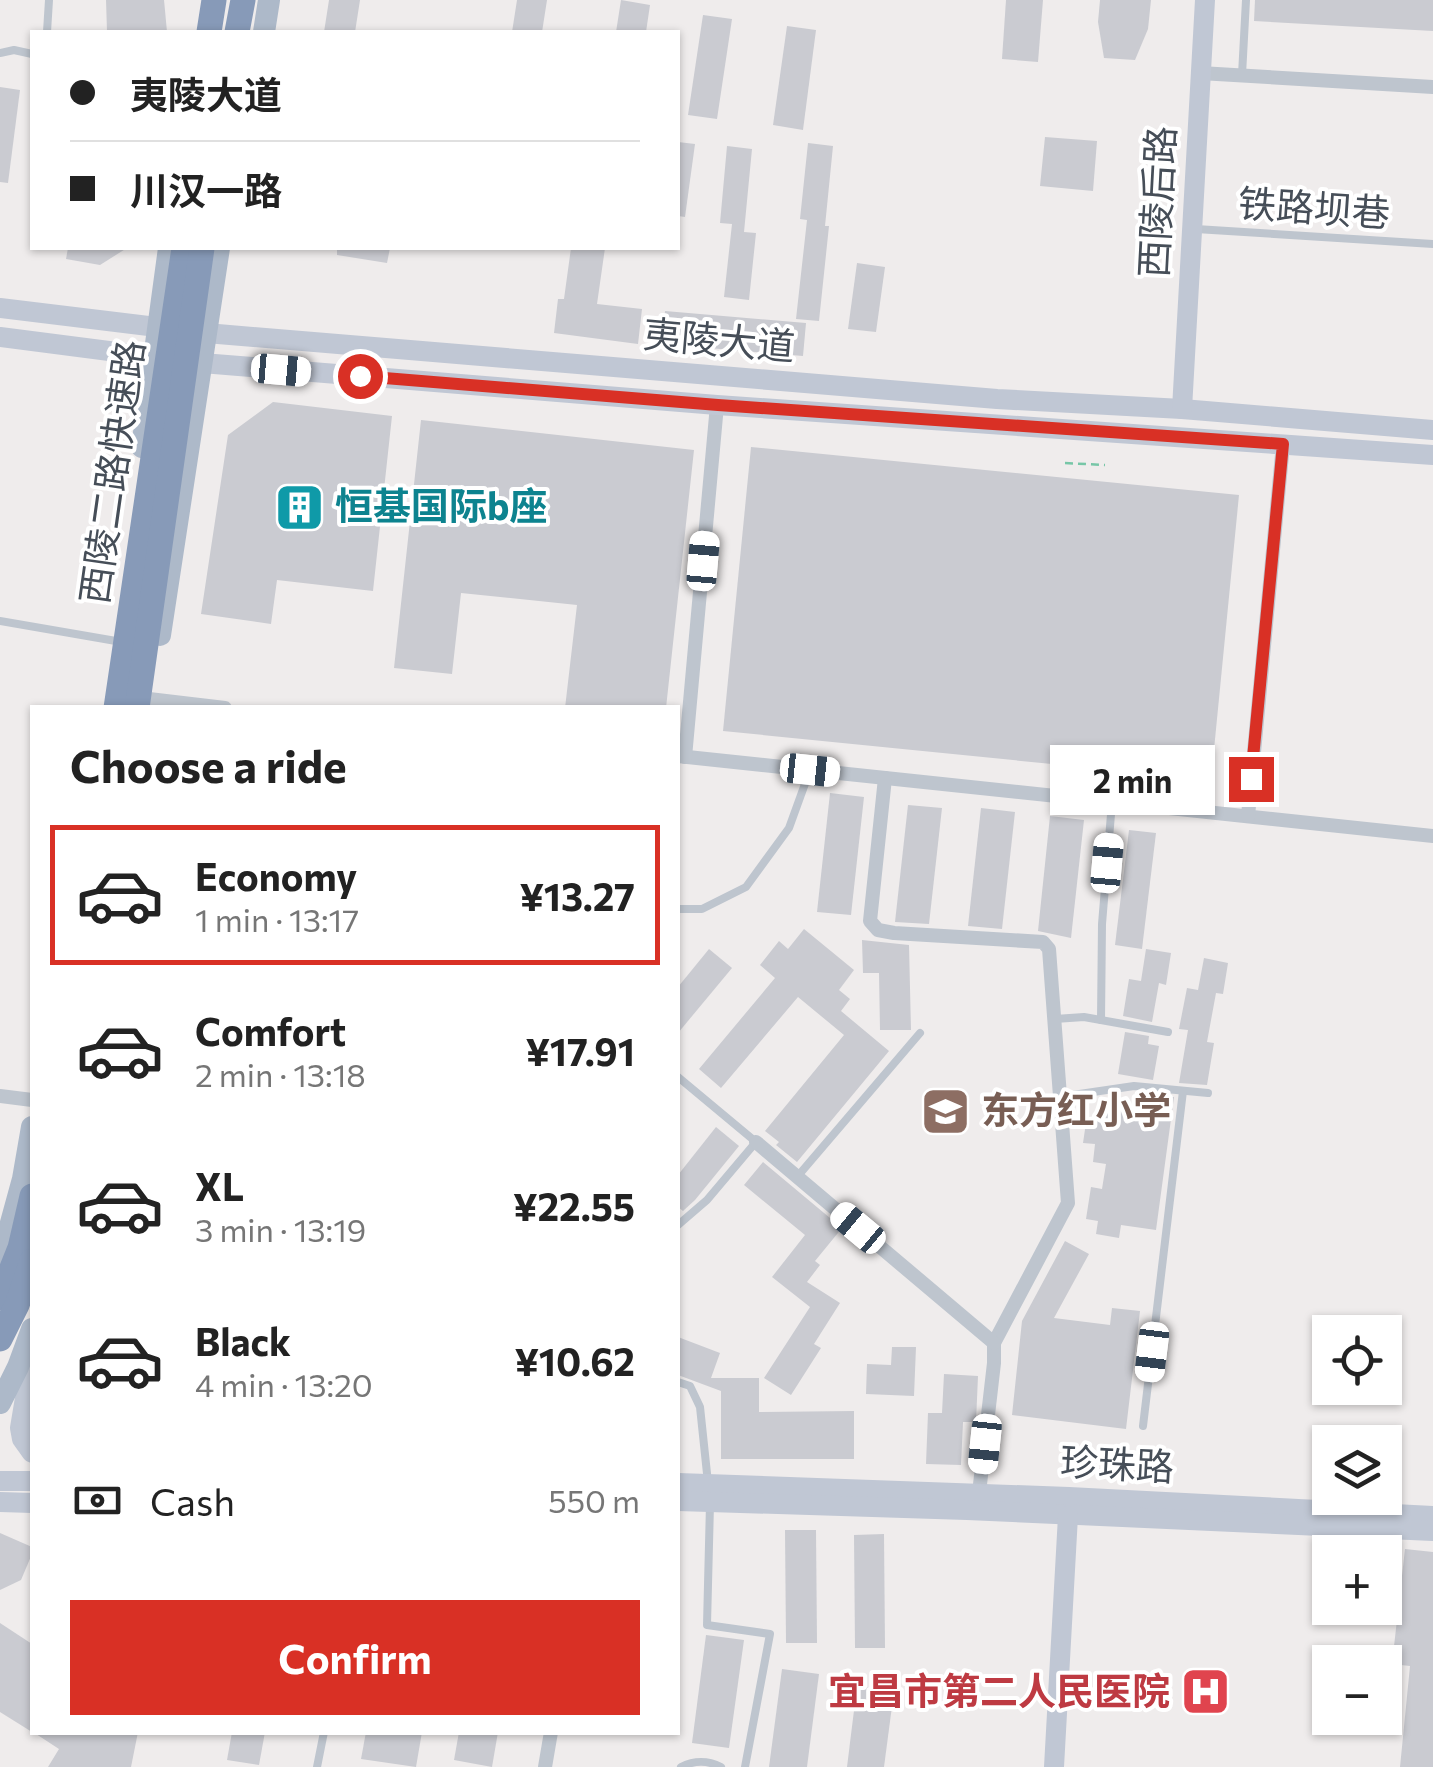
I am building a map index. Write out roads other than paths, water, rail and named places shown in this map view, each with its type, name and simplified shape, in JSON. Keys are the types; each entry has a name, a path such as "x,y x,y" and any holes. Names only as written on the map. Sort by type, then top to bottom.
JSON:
{"highway":[{"path":"209,30 214,0"},
{"path":"220,30 225,0"},
{"path":"238,30 243,0"},
{"path":"252,30 257,0"},
{"name":"西陵二路快速路","path":"145,705 196,251"},
{"name":"西陵二路快速路","path":"117,705 196,251"},
{"path":"0,1298 20,1248 30,1205"},
{"path":"0,1340 30,1266"}],"main road":[{"path":"199,30 204,0"},
{"path":"264,30 269,0"},
{"name":"西陵后路","path":"1182,409 1204,0"},
{"path":"107,705 158,327 196,251"},
{"path":"145,705 206,334 196,251"},
{"name":"夷陵大道","path":"0,308 206,334 997,400 1182,409 1433,430"},
{"name":"夷陵大道","path":"0,337 202,363 718,405 1433,456"},
{"path":"0,1263 24,1179 30,1139"},
{"path":"0,1403 30,1335"},
{"path":"30,1368 20,1428 30,1451"},
{"path":"0,1481 30,1481"},
{"name":"珍珠路","path":"680,1484 709,1492 1068,1516 1433,1531"},
{"name":"珍珠路","path":"680,1501 709,1492 980,1493 1433,1516"},
{"path":"0,1505 29,1503"},
{"path":"1054,1767 1068,1516"}],"street":[{"path":"1200,73 1433,87"},
{"path":"718,405 681,756 1433,836"},
{"path":"1248,816 1283,444"},
{"path":"885,778 870,922 878,930 894,933 1043,942 1049,950 1068,1203 994,1343 980,1493"},
{"path":"0,1096 30,1100"},
{"path":"756,1142 994,1343"},
{"path":"546,1767 551,1735"}],"lane":[{"path":"48,30 49,0"},
{"path":"1242,75 1246,0"},
{"path":"0,53 14,50 30,54"},
{"name":"铁路坝巷","path":"1192,229 1433,244"},
{"path":"0,620 116,641"},
{"path":"680,909 702,909 746,887 789,828 810,770"},
{"path":"1101,1020 1102,924 1112,802"},
{"path":"1055,1019 1084,1016 1168,1032"},
{"path":"797,1177 920,1033"},
{"path":"680,1079 756,1142 707,1200 680,1223"},
{"path":"1060,1096 1134,1086 1208,1093"},
{"path":"1143,1426 1183,1091"},
{"path":"680,1383 690,1386 700,1407 705,1439 709,1492 707,1624 770,1634 744,1767"},
{"path":"317,1767 323,1735"},
{"path":"682,1767 708,1761 721,1767"}],"place":[{"name":"恒基国际b座","path":"300,507"},
{"name":"东方红小学","path":"946,1111"},
{"name":"宜昌市第二人民医院","path":"1205,1692"}]}
